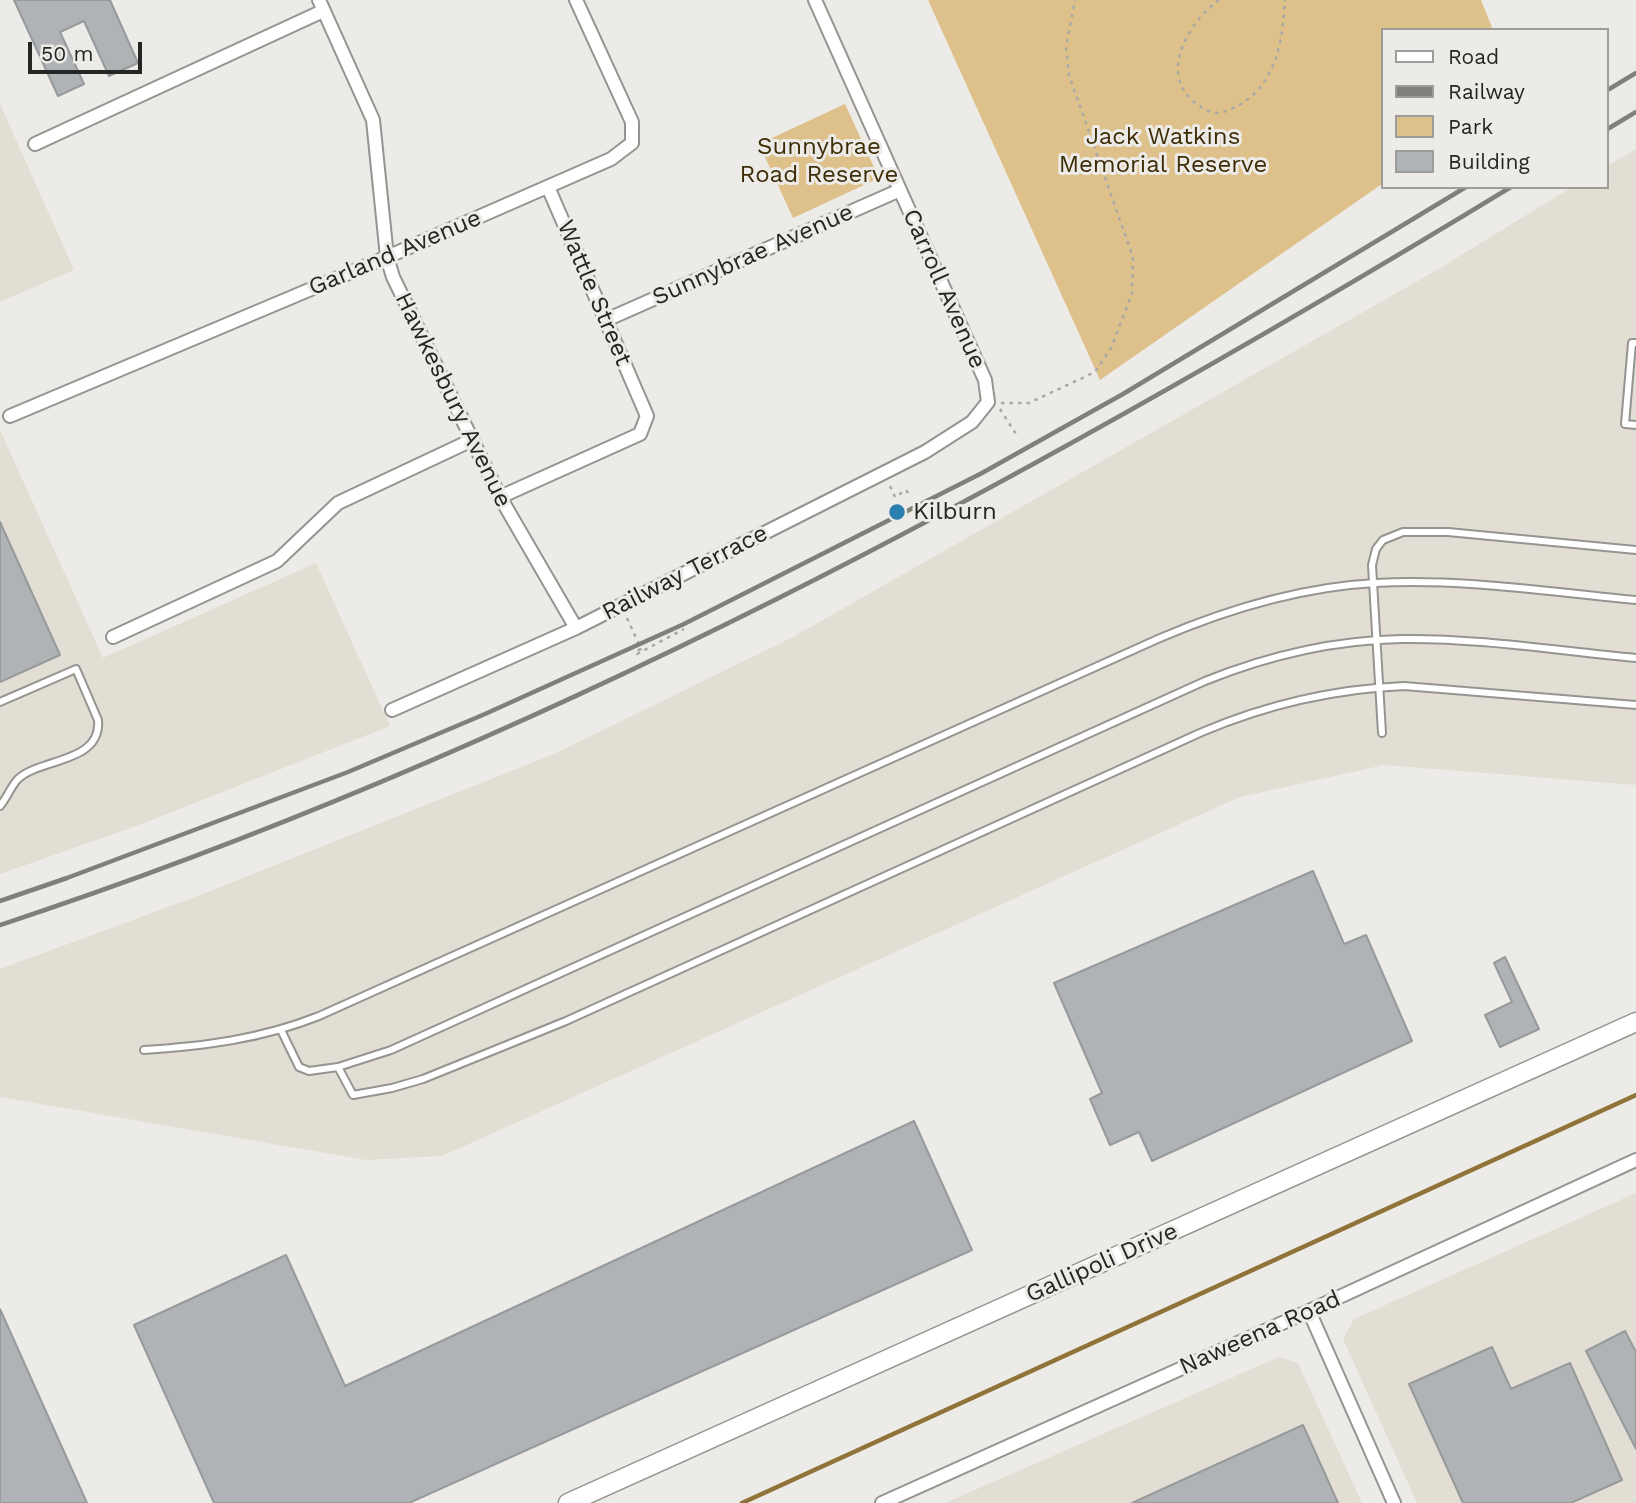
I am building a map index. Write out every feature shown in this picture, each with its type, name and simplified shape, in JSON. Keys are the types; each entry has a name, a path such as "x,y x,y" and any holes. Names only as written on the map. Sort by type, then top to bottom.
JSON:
{"street":[{"name":"Garland Avenue","path":"10,416 611,159 632,143 632,122 576,0"},
{"name":"Carroll Avenue","path":"815,0 985,380 988,402 972,422"},
{"path":"36,144 321,5"},
{"name":"Hawkesbury Avenue","path":"321,5 373,120 387,257 393,277 500,497 576,628"},
{"name":"Wattle Street","path":"500,497 640,434 647,416 548,187"},
{"name":"Sunnybrae Avenue","path":"606,320 900,190"},
{"name":"Railway Terrace","path":"392,710 576,628 925,452 972,422"},
{"path":"113,637 277,561 338,503 472,440"},
{"name":"Gallipoli Drive","path":"568,1503 1636,1022"},
{"name":"Naweena Road","path":"882,1503 1636,1160"},
{"path":"1309,1311 1394,1503"}],"lane":[{"path":"1636,343 1632,343 1625,424 1636,425"},
{"path":"1382,733 1372,565 1376,549 1383,540 1403,532 1448,532 1636,550"},
{"path":"144,1049 227,1043 281,1030 362,997 1198,622 1229,611 1301,593 1373,583 1457,583 1636,600"},
{"path":"281,1030 295,1062 303,1070 338,1067 391,1050 1205,681 1292,653 1377,641 1438,640 1636,658"},
{"path":"0,702 76,669 98,720 99,729 82,752 17,780 0,806"},
{"path":"338,1067 353,1095 423,1079 566,1021 1241,716 1305,698 1380,687 1431,686 1636,705"}],"path":[{"path":"1015,404 1029,403 1095,372 1111,348 1132,294 1133,257 1069,75 1066,47 1075,0"},
{"path":"1219,0 1203,11 1185,38 1179,68 1189,97 1201,108 1216,113 1230,110 1246,101 1261,86 1274,66 1283,36 1285,0"},
{"path":"988,402 1002,410 1016,434"},
{"path":"884,473 895,497 906,491 908,493"},
{"path":"621,605 641,649 636,651 637,654 684,629"}],"shaded area":[{"path":"0,104 74,270 0,302"},
{"path":"1636,149 1636,785 1384,765 1240,797 442,1156 366,1160 0,1097 0,969 195,897 554,754 793,637 1437,270 1569,189 1608,189 1608,166"},
{"path":"0,430 103,658 316,563 390,726 139,825 0,874"},
{"path":"1636,1193 1636,1503 1417,1503 1343,1339 1354,1319"},
{"path":"1279,1357 1298,1363 1362,1503 945,1503"}],"green space":[{"name":"Jack Watkins Memorial Reserve","path":"928,0 1481,0 1492,28 1380,28 1380,185 1100,380"},
{"name":"Sunnybrae Road Reserve","path":"845,104 879,178 793,218 759,144"}],"building":[{"path":"14,0 110,0 138,63 109,76 84,21 60,32 84,84 58,96"},
{"path":"0,522 60,655 0,682"},
{"path":"1313,871 1344,944 1366,935 1412,1041 1152,1161 1139,1132 1110,1145 1090,1099 1102,1093 1054,983"},
{"path":"1505,957 1539,1029 1500,1047 1485,1015 1512,1002 1494,963"},
{"path":"914,1121 972,1250 409,1503 214,1503 134,1325 286,1255 345,1386"},
{"path":"0,1309 87,1503 0,1503"},
{"path":"1625,1331 1636,1352 1636,1449 1586,1351"},
{"path":"1492,1347 1511,1389 1570,1363 1622,1480 1571,1503 1463,1503 1409,1384"},
{"path":"1303,1425 1338,1503 1132,1503"}],"waterway":[{"path":"742,1503 1636,1095"}],"railway":[{"path":"1608,90 1636,73"},
{"path":"1608,129 1636,112"},
{"path":"0,901 348,772 485,714 684,624 982,473 1123,394 1463,189"},
{"path":"0,925 199,855 394,776 587,691 776,599 963,502 1148,400 1508,189"}],"place":[{"name":"Kilburn","path":"897,512"}]}
